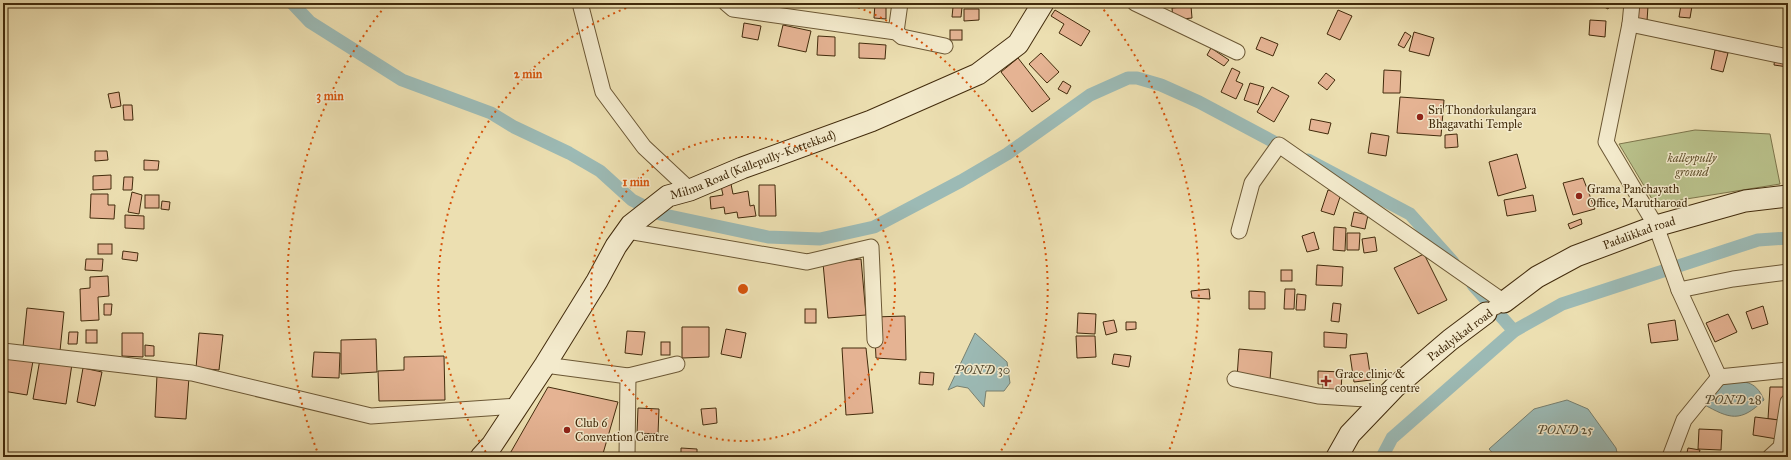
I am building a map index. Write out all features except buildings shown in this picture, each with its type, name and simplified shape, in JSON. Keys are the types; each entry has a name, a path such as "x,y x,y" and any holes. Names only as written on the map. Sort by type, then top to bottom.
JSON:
{"main road":[{"name":"Milma Road (Kallepully-Kottekkad)","path":"481,457 492,445 545,365 597,281 616,246 629,228 668,196 690,190 742,168 871,121 978,74 1018,44 1043,3"},
{"name":"Padalikkad road","path":"1504,302 1537,277 1576,256 1656,226 1745,201 1788,196"},
{"name":"Padalykkad road","path":"1337,457 1350,434 1395,387 1450,340 1486,313"}],"street":[{"path":"580,3 603,92 644,148 690,190"},
{"path":"726,3 733,9 896,32 902,37 945,46"},
{"path":"896,32 900,3"},
{"path":"1135,3 1237,52"},
{"path":"1632,3 1630,24 1606,142 1656,226 1679,290 1719,377"},
{"path":"1630,24 1788,57"},
{"path":"1239,231 1252,183 1279,145 1504,302"},
{"path":"629,228 807,262 871,247 875,340"},
{"path":"1679,290 1788,272"},
{"name":"Padalykkad road","path":"1486,313 1504,302"},
{"path":"3,351 192,374 371,416 518,406"},
{"path":"545,365 628,376 677,364"},
{"path":"1670,457 1684,420 1719,377 1788,370"},
{"path":"627,457 628,376"},
{"path":"1235,379 1318,396 1382,400"},
{"path":"1770,457 1781,447 1788,402"}],"green space":[{"name":"kalleypully ground","path":"1695,130 1770,134 1780,184 1655,204 1619,144"}],"water":[{"name":"POND 30","path":"975,333 1007,362 1010,383 1004,391 986,391 984,407 968,388 957,386 948,390"},
{"name":"POND 28","path":"1724,380 1743,382 1753,385 1761,393 1764,400 1748,412 1735,416 1721,413 1703,404"},
{"name":"POND 25","path":"1567,400 1588,409 1616,448 1618,457 1496,457 1489,449 1534,409"}],"waterway":[{"path":"292,3 310,22 402,80 491,113 514,127 569,153 600,171 632,200 660,214 768,237 820,239 874,227 961,181 1007,154 1090,95 1128,78 1137,78 1161,85 1199,102 1287,149"},
{"path":"1308,160 1410,214 1453,262"},
{"path":"1382,457 1392,438 1514,331 1562,304 1758,240 1788,238"},
{"path":"1473,285 1514,331"}],"place":[{"name":"Sri Thondorkulangara Bhagavathi Temple","path":"1420,117"},
{"name":"Grama Panchayath Office, Marutharoad","path":"1579,196"},
{"name":"Grace clinic & counseling centre","path":"1326,381"},
{"name":"Club 6 Convention Centre","path":"567,430"}]}
